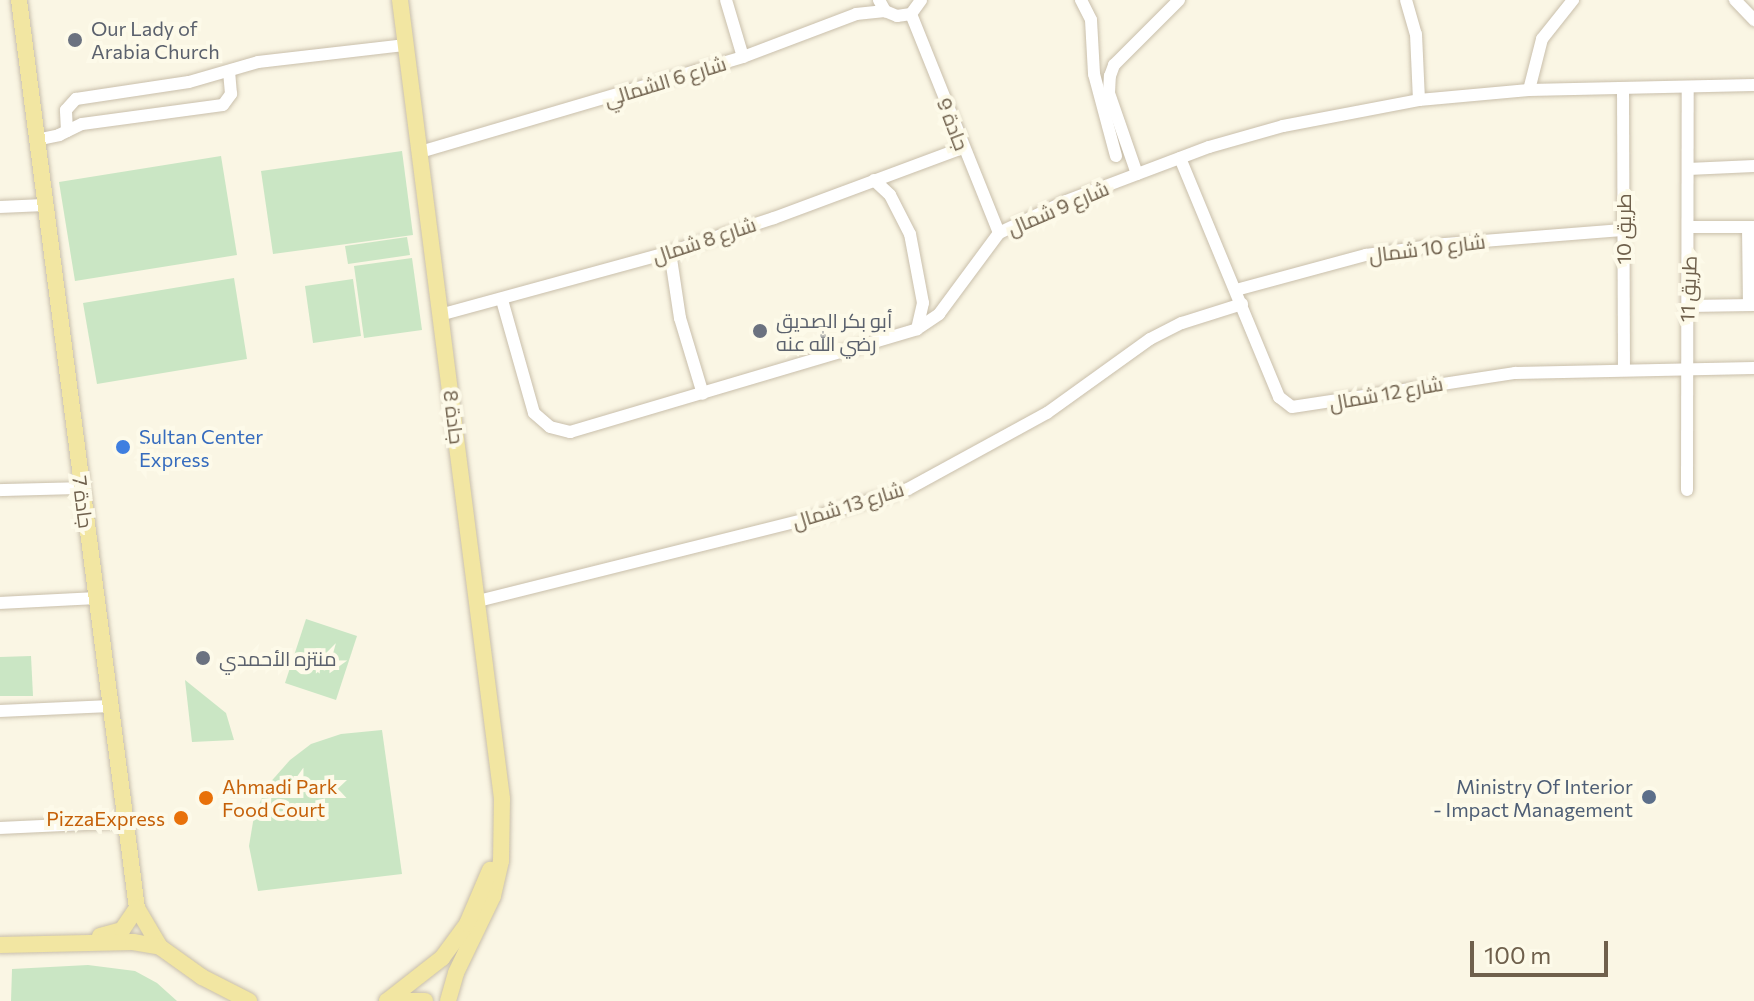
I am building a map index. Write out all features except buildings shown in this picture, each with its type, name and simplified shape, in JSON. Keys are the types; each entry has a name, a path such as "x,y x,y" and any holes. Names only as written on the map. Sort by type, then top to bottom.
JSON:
{"main road":[{"name":"جادة 7","path":"19,0 137,908 160,947 202,977 249,1001"},
{"name":"جادة 8","path":"404,1 406,45 477,596 503,835 493,896 456,973 448,1001"},
{"name":"جادة 8","path":"387,1001 442,958 467,924 503,835"},
{"path":"55,943 122,930 137,908"},
{"path":"0,945 133,942 160,947"},
{"name":"جادة 7","path":"202,977 221,1001"},
{"path":"387,1001 425,1001"}],"street":[{"path":"726,0 743,57"},
{"name":"شارع 6 الشمالي","path":"848,16 869,0"},
{"path":"911,14 921,0"},
{"path":"1081,0 1091,20 1094,74 1116,156"},
{"path":"1137,174 1109,93 1110,76 1114,65 1179,0"},
{"path":"1406,0 1416,34 1419,100"},
{"path":"1529,90 1542,39 1573,0"},
{"path":"1735,0 1754,20"},
{"name":"شارع 6 الشمالي","path":"419,148 463,142 478,134 743,57 882,5 897,16 911,14"},
{"name":"جادة 9","path":"911,14 962,148 999,233"},
{"path":"67,131 66,110 76,99 181,84 258,62 406,45"},
{"path":"36,140 87,123 223,105 231,94 229,72"},
{"name":"شارع 9 شمال","path":"502,300 534,413 550,427 570,432 917,329 939,314 999,233 1066,201 1137,174 1283,126 1419,100 1529,90 1754,85"},
{"name":"طريق 10","path":"1623,88 1624,370"},
{"name":"طريق 11","path":"1687,490 1688,88"},
{"name":"شارع 8 شمال","path":"440,315 670,252 962,148"},
{"name":"شارع 12 شمال","path":"1180,158 1279,397 1292,407 1515,373 1754,368"},
{"path":"1688,169 1754,166"},
{"path":"874,180 890,195 910,234 923,303 917,329"},
{"path":"0,207 44,205"},
{"path":"1688,306 1752,305 1751,227 1690,227"},
{"name":"شارع 10 شمال","path":"1236,290 1366,255 1445,244 1622,230"},
{"path":"670,252 680,318 703,394"},
{"name":"شارع 13 شمال","path":"477,596 510,591 764,530 908,489 1047,413 1150,339 1182,323 1242,304"},
{"path":"0,490 81,488"},
{"path":"0,603 96,598"},
{"path":"0,711 110,706"},
{"path":"0,828 127,822"}],"green space":[{"path":"402,151 413,235 273,254 261,171"},
{"path":"221,156 237,255 75,281 59,182"},
{"path":"407,237 410,255 348,264 345,246"},
{"path":"412,258 422,330 364,338 354,266"},
{"path":"234,278 247,359 97,384 83,303"},
{"path":"353,279 361,336 313,343 305,286"},
{"path":"306,619 357,636 336,700 285,683"},
{"path":"31,656 33,696 0,696 0,657"},
{"path":"185,680 226,713 234,740 192,742"},
{"path":"382,730 402,874 258,891 249,846 254,816 267,786 290,760 311,744 341,734"},
{"path":"88,965 135,971 157,983 177,1001 11,1001 12,969"}],"place":[{"name":"Our Lady of Arabia Church","path":"75,40"},
{"name":"أبو بكر الصديق رضي الله عنه","path":"760,331"},
{"name":"Sultan Center Express","path":"123,447"},
{"name":"منتزه الأحمدي","path":"203,658"},
{"name":"Ministry Of Interior - Impact Management","path":"1649,797"},
{"name":"Ahmadi Park Food Court","path":"206,798"},
{"name":"PizzaExpress","path":"181,818"}]}
